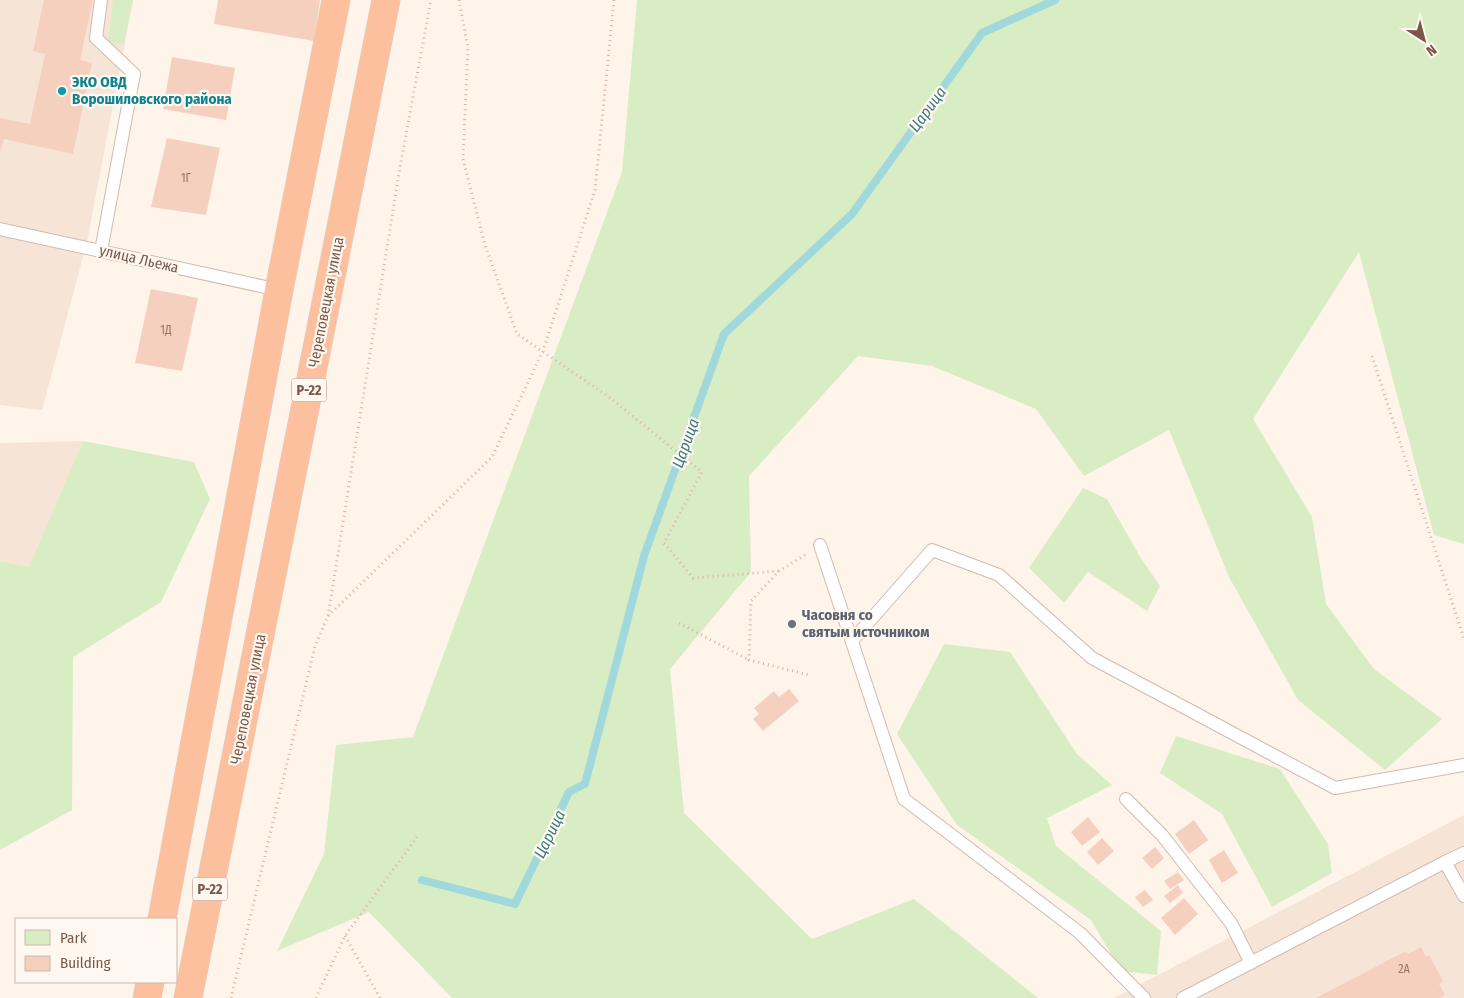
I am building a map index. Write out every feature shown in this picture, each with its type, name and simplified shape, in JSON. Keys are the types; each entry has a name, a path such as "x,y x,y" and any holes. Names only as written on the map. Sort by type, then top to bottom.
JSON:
{"highway":[{"name":"Р-22","path":"162,918 192,766 279,290 336,0"},
{"name":"Череповецкая улица","path":"188,998 386,0"},
{"path":"147,998 150,983"}],"lane":[{"path":"101,0 96,38 134,74 101,251"},
{"name":"улица Льежа","path":"0,229 279,290"},
{"path":"820,545 904,799 1080,933 1144,998"},
{"path":"852,641 932,550 999,575 1092,658 1335,788 1464,766"},
{"path":"1126,799 1162,835 1231,923 1251,963"},
{"path":"1183,998 1464,853"},
{"path":"1445,862 1464,896"}],"path":[{"path":"231,998 315,646 328,616 400,167 431,0"},
{"path":"459,0 468,48 463,159 485,245 517,334 609,397 702,472 664,542 693,578 779,571"},
{"path":"328,616 492,457 543,351 595,190 614,0"},
{"path":"1372,356 1464,639"},
{"path":"748,660 751,601 779,571 820,545"},
{"path":"679,623 748,660 809,675"},
{"path":"316,998 345,936 418,837"},
{"path":"345,936 380,998"}],"shaded area":[{"path":"0,0 133,0 87,242 42,410 0,405"},
{"path":"83,441 29,568 0,561 0,443"},
{"path":"1464,815 1464,998 1114,998"}],"green space":[{"path":"113,0 133,0 124,44 108,42"},
{"path":"637,0 1464,0 1464,544 1434,535 1359,252 1253,419 1312,517 1326,604 1374,669 1442,719 1385,770 1298,700 1229,577 1169,430 1084,476 1036,409 932,366 858,356 749,476 751,572 670,669 684,813 812,939 914,899 1038,998 452,998 369,912 277,951 324,854 336,745 413,737 622,172"},
{"path":"83,441 194,462 210,499 161,602 73,657 72,810 0,850 0,561 29,567"},
{"path":"1083,488 1107,499 1142,560 1160,586 1147,611 1088,572 1064,603 1029,568"},
{"path":"944,644 1010,652 1077,754 1112,785 1047,818 1056,846 1161,931 1157,975 1121,971 1091,920 957,825 897,734"},
{"path":"1176,736 1280,769 1328,844 1332,873 1272,907 1222,814 1160,773"}],"building":[{"name":"ЭКО ОВД Ворошиловского района","path":"44,0 93,0 80,60 92,63 73,154 4,139 0,152 0,118 30,124 45,54 33,51"},
{"path":"218,0 320,0 314,41 214,24"},
{"path":"172,57 235,68 226,120 163,109"},
{"path":"167,138 220,148 206,215 151,207"},
{"path":"151,289 198,298 182,371 135,363"},
{"path":"789,689 799,701 763,731 753,719 759,714 754,708 774,691 779,697"},
{"path":"1088,817 1100,832 1082,846 1071,832"},
{"path":"1194,820 1208,840 1189,854 1175,834"},
{"path":"1102,838 1114,851 1098,865 1087,852"},
{"path":"1155,847 1164,858 1152,869 1142,858"},
{"path":"1224,850 1238,873 1222,883 1209,860"},
{"path":"1178,872 1184,880 1170,889 1164,881"},
{"path":"1178,885 1183,893 1170,903 1164,896"},
{"path":"1145,890 1153,900 1143,907 1135,897"},
{"path":"1184,898 1198,914 1175,935 1161,918"},
{"path":"1421,947 1426,957 1429,955 1443,981 1439,984 1445,995 1439,998 1316,998 1406,951 1407,954"}],"waterway":[{"name":"Царица","path":"422,880 515,904 569,792 585,784 644,556 724,334 852,214 982,33 1055,0"}],"place":[{"name":"ЭКО ОВД Ворошиловского района","path":"62,91"},
{"name":"Часовня со святым источником","path":"792,624"}]}
